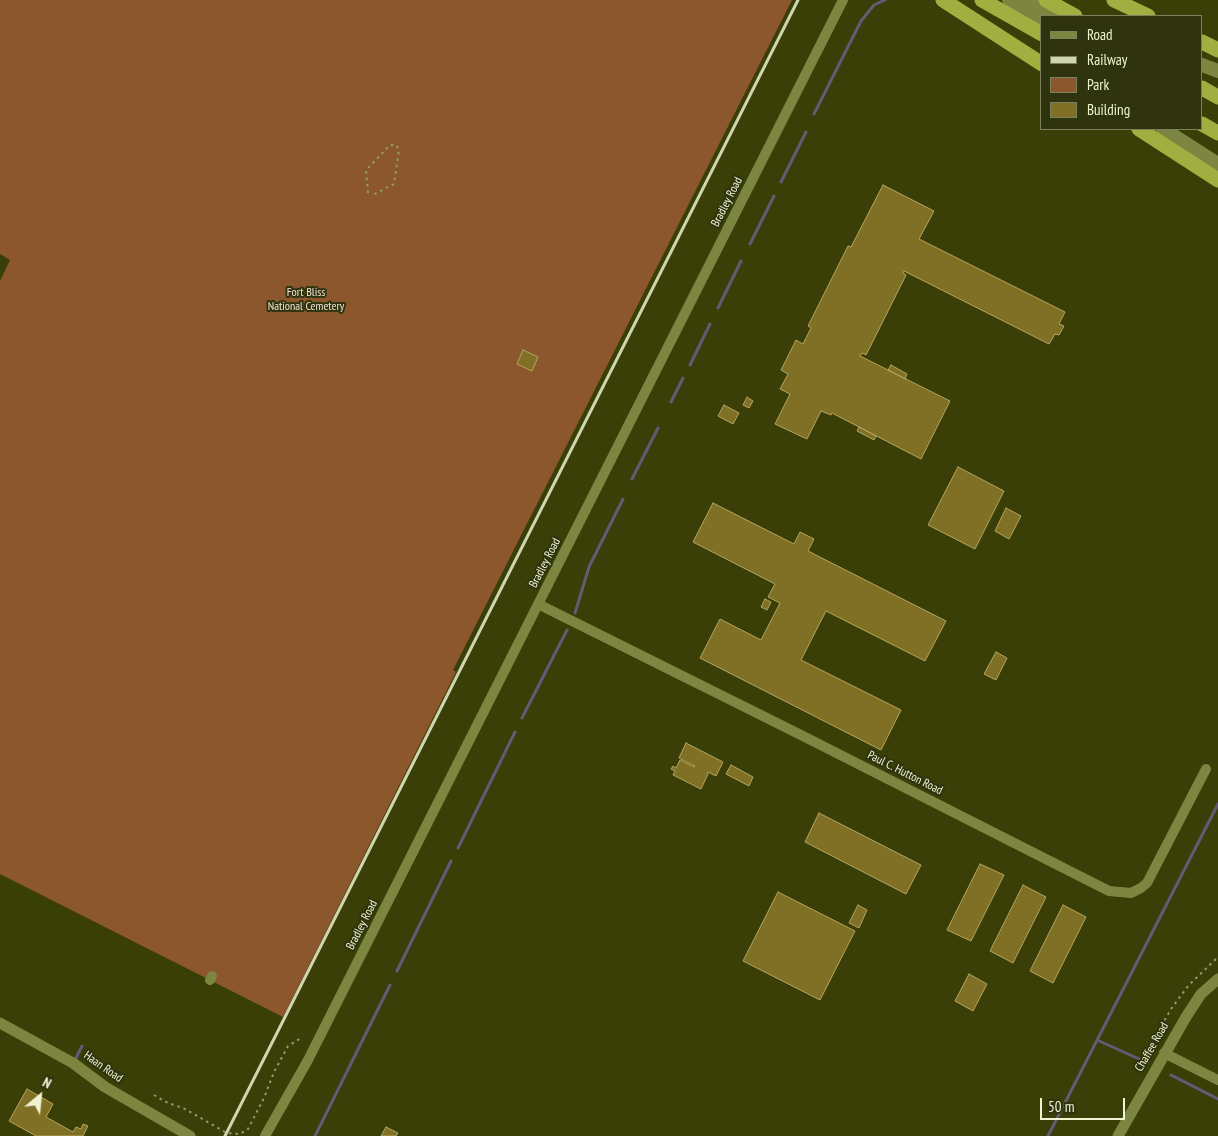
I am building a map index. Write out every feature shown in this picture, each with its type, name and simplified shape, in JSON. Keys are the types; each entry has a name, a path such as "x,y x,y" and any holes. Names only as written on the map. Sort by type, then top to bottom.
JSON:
{"highway":[{"path":"943,0 1040,63"},
{"path":"982,0 1040,33"},
{"path":"1046,0 1073,15"},
{"path":"1114,0 1146,15"},
{"path":"1203,42 1218,50"},
{"path":"1203,89 1218,97"},
{"path":"1203,125 1218,133"},
{"path":"1141,130 1218,180"}],"main road":[{"path":"1009,0 1040,23"},
{"path":"1024,0 1059,15"},
{"path":"1203,65 1218,71"},
{"path":"1165,130 1218,164"}],"street":[{"name":"Bradley Road","path":"265,1136 308,1060 843,0"},
{"name":"Paul C. Hutton Road","path":"538,604 801,734 1109,891 1130,893 1141,888 1146,883 1206,769"},
{"name":"Chaffee Road","path":"1118,1136 1162,1056 1201,994 1218,979"},
{"name":"Haan Road","path":"0,1023 74,1063 105,1087 190,1136"},
{"path":"1162,1056 1218,1080"}],"path":[{"path":"368,193 366,170 390,146 396,145 399,150 394,184 373,195"},
{"path":"1162,1056 1150,1054 1149,1052 1160,1026 1170,1009 1188,986 1218,957"},
{"path":"154,1095 185,1109 227,1133 240,1134 248,1128 288,1046 301,1038"}],"green space":[{"name":"Fort Bliss National Cemetery","path":"0,0 792,0 453,670 456,672 283,1017 0,874 0,281 10,260 0,254"}],"building":[{"path":"883,185 934,211 919,239 1065,312 1059,324 1064,326 1059,335 1055,334 1049,344 904,271 903,273 906,275 866,355 862,353 860,356 950,401 921,459 832,413 831,415 821,411 807,439 775,424 790,394 780,389 788,374 781,370 796,340 803,344 811,328 808,326 848,246 851,247"},
{"path":"523,350 538,357 532,371 517,364"},
{"path":"891,365 907,374 905,379 888,370"},
{"path":"747,397 753,401 749,408 743,405"},
{"path":"724,405 739,413 733,424 718,416"},
{"path":"859,427 876,436 874,440 857,431"},
{"path":"958,467 1004,491 975,549 928,525"},
{"path":"713,503 794,544 800,532 814,539 808,551 946,621 925,661 826,611 801,660 901,710 881,750 700,658 720,619 761,640 780,603 768,597 775,584 693,542"},
{"path":"1006,508 1021,516 1009,539 995,531"},
{"path":"765,599 771,602 767,610 761,607"},
{"path":"996,652 1007,658 996,680 984,674"},
{"path":"686,743 723,762 716,776 708,772 701,789 673,775 675,771 671,769 673,766 676,768 680,760 695,766 679,758"},
{"path":"731,765 753,777 749,786 726,774"},
{"path":"819,813 921,865 906,894 805,842"},
{"path":"980,864 1004,875 971,941 947,930"},
{"path":"1023,885 1046,897 1013,963 990,951"},
{"path":"778,892 855,931 820,1000 743,961"},
{"path":"858,905 867,910 859,928 849,923"},
{"path":"1063,905 1086,917 1053,983 1030,971"},
{"path":"969,974 987,984 973,1011 955,1001"},
{"path":"27,1089 53,1104 46,1117 73,1132 76,1127 81,1129 83,1124 88,1126 83,1136 36,1136 9,1121"},
{"path":"386,1127 398,1133 396,1136 381,1136"}],"waterway":[{"path":"814,114 861,21 874,5 885,0"},
{"path":"781,182 806,132"},
{"path":"750,244 774,196"},
{"path":"718,308 741,261"},
{"path":"690,365 710,324"},
{"path":"671,402 683,378"},
{"path":"632,479 658,428"},
{"path":"575,613 589,567 623,499"},
{"path":"522,718 567,630"},
{"path":"458,848 515,732"},
{"path":"1048,1136 1218,804"},
{"path":"397,971 451,861"},
{"path":"315,1136 390,985"},
{"path":"1097,1040 1148,1063"},
{"path":"75,1060 82,1046"},
{"path":"1171,1075 1218,1099"}],"railway":[{"path":"225,1136 798,0"}]}
